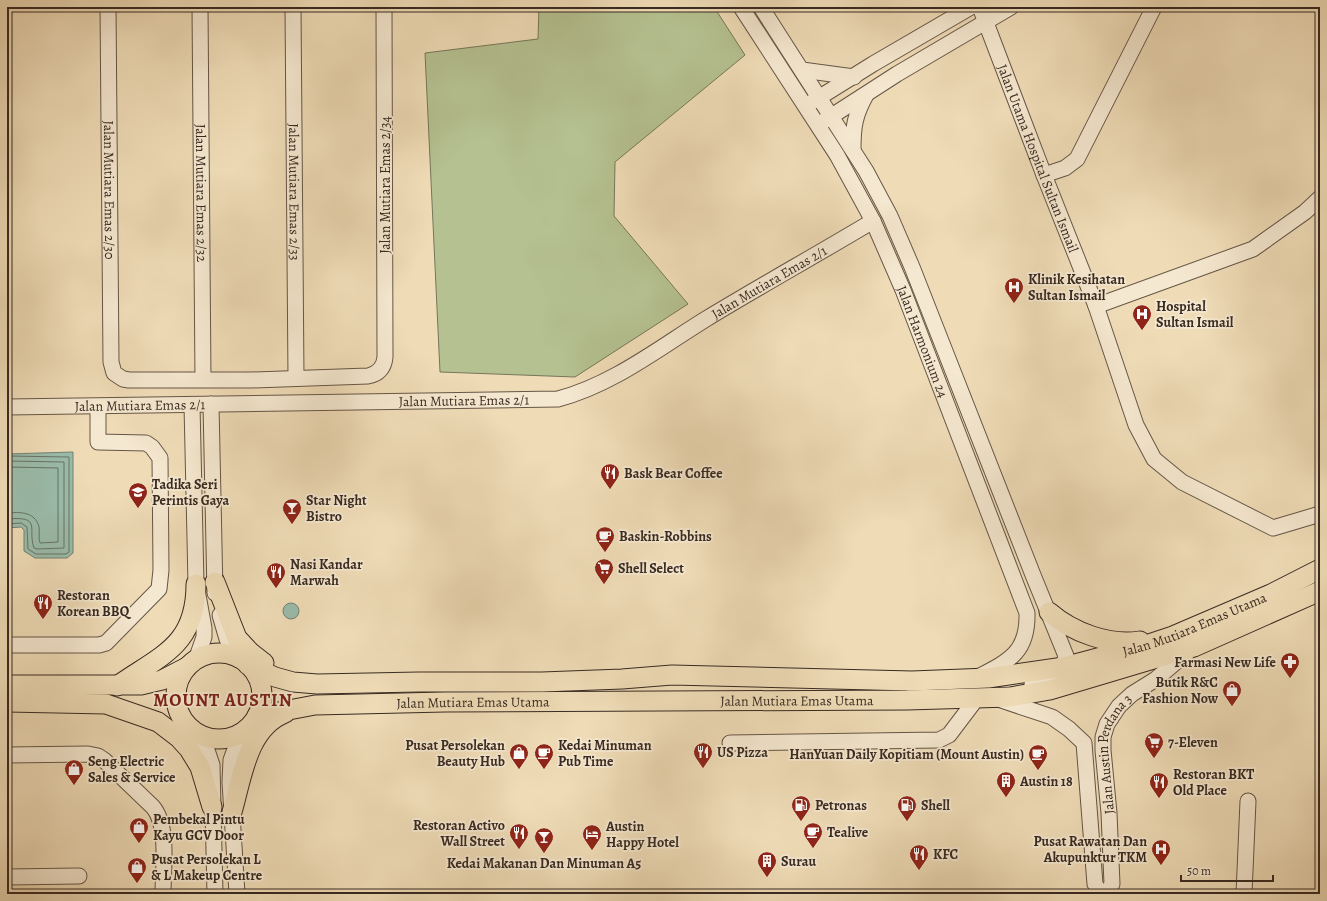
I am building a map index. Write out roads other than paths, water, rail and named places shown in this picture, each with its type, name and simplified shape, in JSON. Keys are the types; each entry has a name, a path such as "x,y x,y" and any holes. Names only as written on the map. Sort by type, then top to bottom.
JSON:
{"main road":[{"name":"Jalan Mutiara Emas Utama","path":"241,660 275,677 292,682 316,684 542,682 622,679 672,675 912,681 1011,676 1064,667 1144,646 1173,636 1271,594 1320,569"},
{"path":"205,583 237,638 250,652 265,663 316,684"},
{"path":"116,686 171,650 184,634 191,621 205,583"},
{"name":"Jalan Mutiara Emas Utama","path":"257,716 315,705 445,702 979,699 1050,690 1194,647 1320,591"},
{"path":"1049,612 1070,628 1101,638 1132,643 1173,636"},
{"path":"7,685 141,685 162,680 208,655 222,654 241,660 255,673 261,689 261,706 257,716 250,726 241,733 220,739 209,738 199,734 183,719 178,709 176,698 181,676 192,664"},
{"path":"7,702 106,704 158,722 189,749 200,767 212,807"},
{"path":"232,812 250,746 265,728 280,715 315,705"},
{"path":"114,706 150,708 183,719"}],"street":[{"name":"Jalan Mutiara Emas 2/30","path":"108,7 111,362 114,372 118,377 128,380 203,380"},
{"name":"Jalan Mutiara Emas 2/32","path":"200,7 203,380"},
{"name":"Jalan Mutiara Emas 2/33","path":"293,7 296,378"},
{"name":"Jalan Mutiara Emas 2/34","path":"296,378 368,376 378,372 384,363 384,7"},
{"name":"Jalan Harmonium 24","path":"741,7 819,125 852,179 874,221 903,290 1027,613 1026,635 1019,650 1004,664 975,678"},
{"name":"Jalan Harmonium 24","path":"761,7 853,149 890,216 912,267 1032,575 1049,612"},
{"path":"806,106 854,77 872,64 971,7"},
{"name":"Jalan Utama Hospital Sultan Ismail","path":"980,7 1096,306 1136,426 1154,459 1182,482 1274,528 1320,514"},
{"path":"819,125 866,93 1011,7"},
{"path":"1044,175 1065,168 1076,159 1154,7"},
{"path":"802,70 854,77"},
{"path":"853,149 853,125 866,93"},
{"path":"1096,306 1253,249 1305,212 1320,198"},
{"name":"Jalan Mutiara Emas 2/1","path":"7,407 98,407 558,399 579,394 600,384 708,318 874,221"},
{"path":"203,380 296,378"},
{"path":"192,664 204,637 203,622 211,404"},
{"path":"192,405 205,583 216,601 227,639 241,660"},
{"path":"7,645 95,645 106,643 159,589 161,570 160,458 152,447 146,444 98,442 98,407"},
{"path":"730,743 939,740 948,735 979,699 977,693 1046,682 1064,667 1066,656 1049,612"},
{"name":"Jalan Austin Perdana 3","path":"1109,889 1109,813 1102,750 1103,737 1107,724 1112,714 1132,694 1156,679 1194,647"},
{"name":"Jalan Austin Perdana 3","path":"979,699 1052,717 1069,729 1084,743 1098,889"},
{"path":"237,894 230,782 231,760 241,733"},
{"path":"199,734 208,750 212,765 215,894"},
{"path":"7,754 88,754 98,756 115,770 154,807 159,815 163,829 163,894"},
{"path":"1244,894 1248,802"},
{"path":"7,877 79,876"},
{"path":"1098,889 1109,889"}],"water":[{"path":"73,452 73,553 67,558 35,558 24,551 24,530 21,527 7,528 7,454"},
{"path":"291,603 297,605 299,611 297,617 291,619 285,617 283,611 285,605"}],"place":[{"name":"Klinik Kesihatan Sultan Ismail","path":"1014,304"},
{"name":"Hospital Sultan Ismail","path":"1142,331"},
{"name":"Bask Bear Coffee","path":"610,490"},
{"name":"Tadika Seri Perintis Gaya","path":"138,509"},
{"name":"Star Night Bistro","path":"292,525"},
{"name":"Baskin-Robbins","path":"605,553"},
{"name":"Shell Select","path":"604,585"},
{"name":"Nasi Kandar Marwah","path":"276,589"},
{"name":"Restoran Korean BBQ","path":"43,620"},
{"name":"Farmasi New Life","path":"1290,679"},
{"name":"Butik R&C Fashion Now","path":"1232,707"},
{"name":"7-Eleven","path":"1154,759"},
{"name":"US Pizza","path":"703,769"},
{"name":"Pusat Persolekan Beauty Hub","path":"519,770"},
{"name":"Kedai Minuman Pub Time","path":"544,770"},
{"name":"HanYuan Daily Kopitiam (Mount Austin)","path":"1038,771"},
{"name":"Seng Electric Sales & Service","path":"74,786"},
{"name":"Austin 18","path":"1006,798"},
{"name":"Restoran BKT Old Place","path":"1159,799"},
{"name":"Petronas","path":"801,822"},
{"name":"Shell","path":"907,822"},
{"name":"Pembekal Pintu Kayu GCV Door","path":"139,844"},
{"name":"Tealive","path":"813,849"},
{"name":"Restoran Activo Wall Street","path":"519,850"},
{"name":"Austin Happy Hotel","path":"592,851"},
{"name":"Kedai Makanan Dan Minuman A5","path":"544,854"},
{"name":"Pusat Rawatan Dan Akupunktur TKM","path":"1161,866"},
{"name":"KFC","path":"919,871"},
{"name":"Surau","path":"767,878"},
{"name":"Pusat Persolekan L & L Makeup Centre","path":"137,884"}],"district":[{"name":"MOUNT AUSTIN","path":"223,700"}]}
